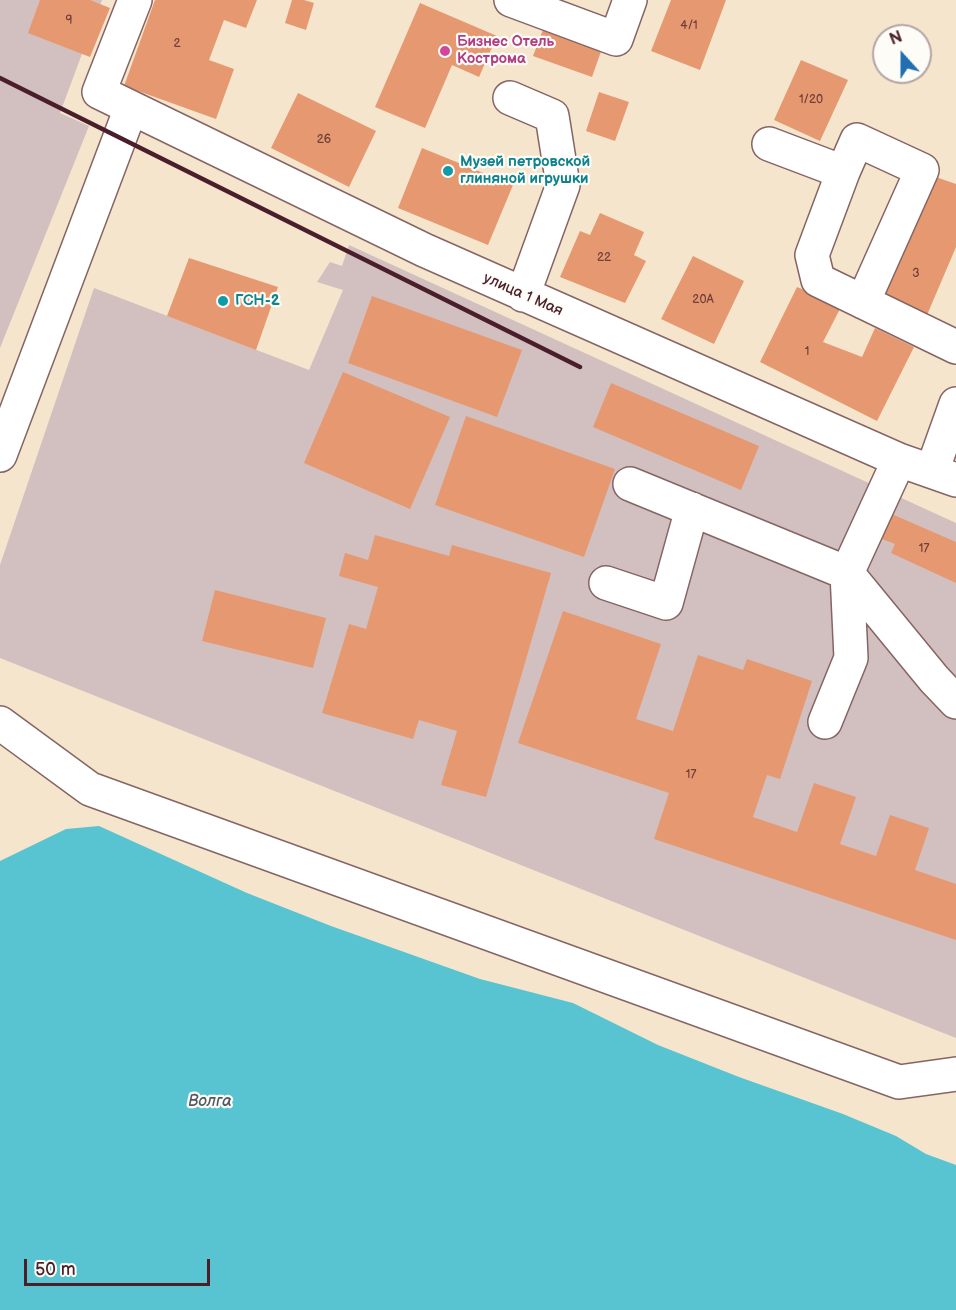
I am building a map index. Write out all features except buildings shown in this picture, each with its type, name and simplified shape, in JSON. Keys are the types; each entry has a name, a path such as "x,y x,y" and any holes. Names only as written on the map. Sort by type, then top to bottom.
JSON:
{"street":[{"name":"улица 1 Мая","path":"135,0 99,92 424,250 523,295 899,460 944,475"},
{"path":"511,0 616,39 630,0"},
{"path":"510,98 552,116 562,185 523,295"},
{"path":"0,455 131,108"},
{"path":"863,302 922,170 857,140 812,255 818,280 863,302 956,347"},
{"path":"770,144 843,172"},
{"path":"944,475 956,404"},
{"path":"825,722 851,658 847,573 899,460"},
{"path":"630,484 847,573 933,679 956,702"},
{"path":"606,583 666,603 692,509"},
{"path":"0,723 90,789 899,1082 956,1074"}],"shaded area":[{"path":"0,0 102,0 60,113 89,126 0,348"},
{"path":"349,245 956,523 956,1038 0,658 0,565 94,288 309,370 343,290 317,282 330,262 342,266"}],"water":[{"name":"Волга","path":"99,826 247,893 331,926 480,979 573,1003 658,1045 843,1114 896,1136 926,1154 956,1165 956,1310 0,1310 0,861 66,829"}],"railway":[{"path":"0,78 580,367"}],"place":[{"name":"Бизнес Отель Кострома","path":"445,51"},
{"name":"Музей петровской глиняной игрушки","path":"448,171"},
{"name":"ГСН-2","path":"223,301"}]}
